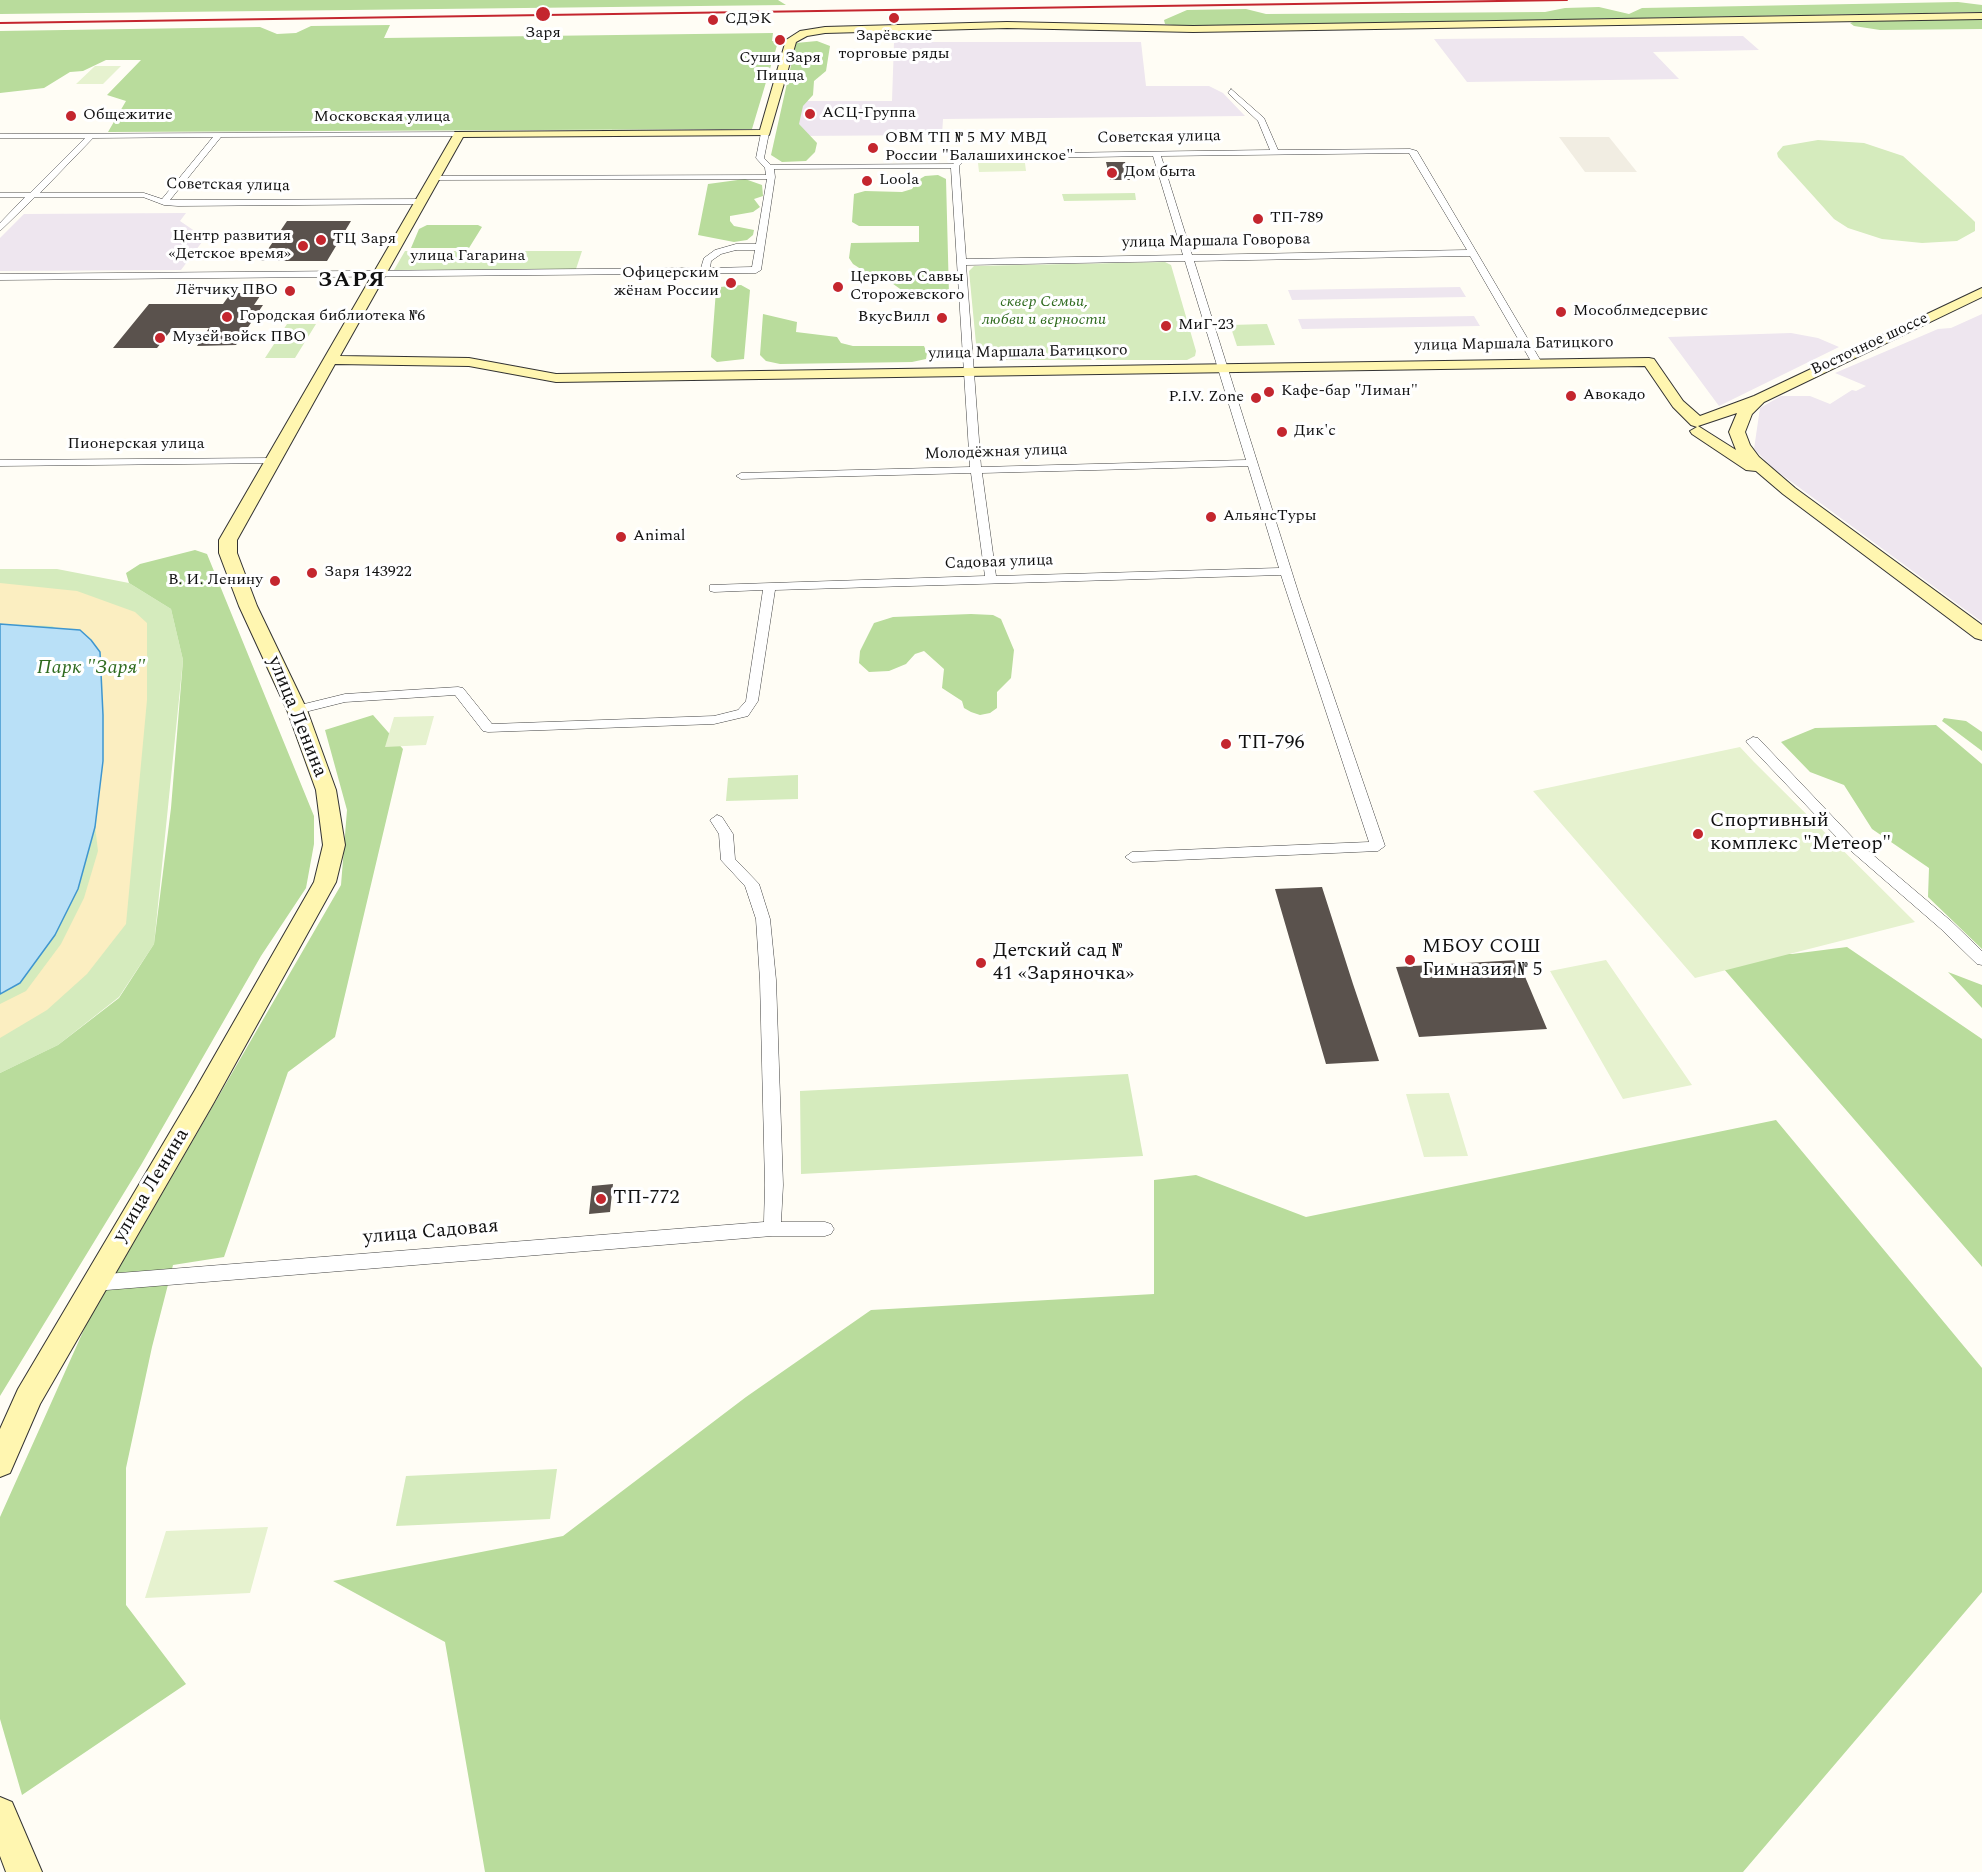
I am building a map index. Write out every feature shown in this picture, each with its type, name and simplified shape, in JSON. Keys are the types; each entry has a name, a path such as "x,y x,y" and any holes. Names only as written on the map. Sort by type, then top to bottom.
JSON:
{"street":[{"path":"705,271 707,260 718,252 736,247 760,247 770,172 760,158 790,42 797,36 825,30 989,26 1193,29 1982,16"},
{"path":"1231,91 1261,120 1275,152"},
{"name":"Московская улица","path":"0,136 765,133"},
{"name":"улица Ленина","path":"0,1463 28,1398 204,1097 325,882 334,845 326,790 313,748 297,710 248,606 228,553 228,540 459,134"},
{"path":"165,202 219,135"},
{"path":"0,228 91,136"},
{"name":"Советская улица","path":"434,178 955,166 964,157 978,156 1410,151 1414,153 1473,253"},
{"path":"1132,857 1378,846 1251,463 1156,153"},
{"path":"955,166 976,470 991,580"},
{"name":"Советская улица","path":"0,195 144,195 165,202 421,201"},
{"name":"улица Гагарина","path":"0,277 756,270 760,247"},
{"path":"1473,253 1537,363"},
{"name":"улица Маршала Говорова","path":"960,262 1473,253"},
{"name":"Восточное шоссе","path":"1699,424 1759,399 1982,292"},
{"name":"улица Маршала Батицкого","path":"331,360 468,362 556,378 1649,362 1678,404 1699,424"},
{"name":"Восточное шоссе","path":"1737,432 1744,412 1759,399"},
{"path":"1699,424 1723,438 1731,437 1737,432 1742,446 1753,460 1789,491"},
{"path":"1699,424 1982,634"},
{"name":"Пионерская улица","path":"0,463 273,461"},
{"name":"Молодёжная улица","path":"741,476 1251,463"},
{"name":"Садовая улица","path":"714,588 1286,572"},
{"path":"297,710 345,698 458,691 488,728 714,720 743,713 752,701 770,586"},
{"path":"1753,741 1848,841 1946,925 1982,960"},
{"path":"717,820 726,834 728,860 752,884 763,919 768,980 774,1185 772,1229"},
{"name":"улица Садовая","path":"94,1282 772,1229 825,1228"},
{"path":"0,1814 24,1872"}],"shaded area":[{"path":"1743,36 1759,50 1653,52 1679,79 1467,82 1434,39"},
{"path":"894,42 1141,42 1146,86 1209,86 1223,93 1245,116 943,119 942,135 794,136 799,101 892,101"},
{"path":"1559,137 1609,137 1637,172 1585,172"},
{"path":"186,213 180,221 205,238 181,270 0,271 0,238 24,214"},
{"path":"1460,287 1466,297 1292,300 1288,290"},
{"path":"1982,314 1982,622 1774,469 1754,449 1760,408 1781,396 1810,396 1830,404 1852,390 1856,391 1866,386 1835,373 1938,329 1951,328"},
{"path":"1474,316 1480,326 1302,329 1298,319"},
{"path":"1791,333 1818,338 1839,347 1719,406 1668,337"}],"green space":[{"path":"0,0 778,0 786,5 0,14"},
{"path":"1958,2 1982,5 1982,12 1182,26 1165,24 1164,20 1187,10 1246,9 1266,14 1545,12 1565,8 1599,7 1629,14 1642,8"},
{"path":"1982,18 1982,29 1880,30 1854,26 1850,23 1859,20"},
{"path":"390,25 384,38 773,33 772,41 778,42 752,129 108,132 126,101 107,95 141,60 106,60 83,71 70,72 44,88 0,93 0,31 260,27 277,34 296,33 311,26"},
{"path":"817,41 830,46 826,71 814,81 813,95 803,106 799,124 817,143 815,152 806,161 782,162 771,155 796,43"},
{"path":"95,66 121,66 103,84 76,84"},
{"path":"1818,140 1864,143 1903,156 1975,222 1975,231 1957,241 1922,243 1882,239 1848,228 1834,219 1778,157 1777,153 1783,146"},
{"path":"978,163 1025,163 1026,171 979,172"},
{"path":"938,175 946,179 949,295 910,296 889,281 885,274 867,273 853,264 849,258 851,243 919,242 919,226 859,226 852,222 854,194 865,191 902,192 912,189 918,180 925,176"},
{"path":"745,179 762,185 763,196 754,199 760,207 753,212 730,216 730,221 734,226 754,230 753,235 747,240 734,242 698,235 708,184"},
{"path":"1135,193 1136,200 1064,201 1062,194"},
{"path":"427,225 478,225 482,227 469,248 411,248 419,229"},
{"path":"405,251 582,251 576,269 394,270"},
{"name":"сквер Семьи, любви и верности","path":"1165,262 1171,265 1196,351 1195,356 1187,360 995,360 977,354 969,271 974,266"},
{"path":"741,285 750,290 744,359 717,362 711,357 716,290 720,287"},
{"path":"763,314 797,322 796,332 837,337 841,343 853,346 924,346 927,353 926,359 912,362 780,364 766,361 760,355"},
{"path":"287,324 316,324 295,358 265,358"},
{"path":"1267,324 1275,345 1237,346 1230,325"},
{"path":"195,550 207,554 314,816 314,844 306,888 261,956 141,1165 0,1396 0,1073 58,1045 119,998 154,944 171,808 183,660 171,609 129,583 126,573 140,564"},
{"name":"Парк \"Заря\"","path":"0,569 57,569 129,583 171,609 183,660 154,944 119,997 58,1045 0,1073"},
{"path":"993,615 1001,619 1014,650 1011,678 997,692 997,708 990,713 980,715 971,712 964,708 962,701 942,688 944,669 924,651 915,654 906,664 889,671 869,672 859,663 860,651 874,623 893,617"},
{"path":"373,715 403,749 335,1037 288,1072 224,1257 173,1265 152,1347 126,1468 126,1605 186,1684 22,1795 0,1719 0,1517 86,1325 341,885 347,810 325,730"},
{"path":"434,716 426,745 385,747 394,717"},
{"path":"1944,718 1966,721 1982,732 1982,751 1942,721"},
{"path":"1936,725 1982,764 1982,949 1928,897 1929,868 1872,829 1844,785 1810,772 1781,742 1815,728"},
{"name":"Спортивный комплекс \"Метеор\"","path":"1740,747 1915,922 1695,978 1533,791"},
{"path":"798,775 798,799 726,801 728,778"},
{"path":"1704,946 1792,954 1847,947 1982,1039 1982,1267"},
{"path":"1606,960 1692,1085 1623,1099 1550,971"},
{"path":"1948,972 1982,985 1982,1008"},
{"path":"1128,1074 1143,1156 801,1174 800,1091"},
{"path":"1449,1093 1468,1156 1424,1157 1406,1094"},
{"path":"1776,1120 1982,1368 1982,1592 1743,1872 485,1872 445,1642 333,1581 563,1536 746,1397 871,1310 1154,1294 1154,1180 1196,1175 1306,1217"},
{"path":"557,1469 550,1519 396,1526 406,1476"},
{"path":"268,1527 250,1593 145,1598 166,1531"}],"sand":[{"path":"0,583 77,591 135,612 147,623 147,700 126,924 87,974 47,1010 0,1038 0,1004 26,991 61,944 84,898 98,851 95,826 103,761 103,715 100,652 52,626 0,624"}],"water":[{"path":"0,624 80,630 91,640 100,652 103,761 95,827 78,889 55,935 20,983 0,994"}],"building":[{"path":"1106,162 1125,162 1130,180 1110,180"},
{"name":"ТЦ Заря","path":"287,221 351,221 327,261 260,261"},
{"path":"231,293 262,293 254,305 263,305 236,345 197,346 209,328 173,328 157,348 113,348 149,304 223,304"},
{"path":"1322,887 1379,1061 1326,1064 1275,889"},
{"path":"1518,960 1547,1029 1419,1037 1396,967"},
{"name":"ТП-772","path":"613,1184 610,1212 589,1214 592,1186"}],"railway":[{"path":"0,23 1567,0"}],"place":[{"name":"Заря","path":"543,14"},
{"name":"Зарёвские торговые ряды","path":"894,18"},
{"name":"СДЭК","path":"713,20"},
{"name":"Суши Заря Пицца","path":"780,40"},
{"name":"АСЦ-Группа","path":"810,114"},
{"name":"Общежитие","path":"71,116"},
{"name":"ОВМ ТП № 5 МУ МВД России \"Балашихинское\"","path":"873,148"},
{"name":"Дом быта","path":"1112,173"},
{"name":"Loola","path":"867,181"},
{"name":"ТП-789","path":"1258,219"},
{"name":"ТЦ Заря","path":"321,240"},
{"name":"Центр развития «Детское время»","path":"303,246"},
{"name":"Офицерским жёнам России","path":"731,283"},
{"name":"Церковь Саввы Сторожевского","path":"838,287"},
{"name":"Лётчику ПВО","path":"290,291"},
{"name":"Мособлмедсервис","path":"1561,312"},
{"name":"Городская библиотека №6","path":"227,317"},
{"name":"ВкусВилл","path":"942,318"},
{"name":"МиГ-23","path":"1166,326"},
{"name":"Музей войск ПВО","path":"160,338"},
{"name":"Кафе-бар \"Лиман\"","path":"1269,392"},
{"name":"Авокадо","path":"1571,396"},
{"name":"P.I.V. Zone","path":"1256,398"},
{"name":"Дик'с","path":"1282,432"},
{"name":"АльянсТуры","path":"1211,517"},
{"name":"Animal","path":"621,537"},
{"name":"Заря 143922","path":"312,573"},
{"name":"В. И. Ленину","path":"275,581"},
{"name":"ТП-796","path":"1226,744"},
{"name":"Спортивный комплекс \"Метеор\"","path":"1698,834"},
{"name":"МБОУ СОШ Гимназия № 5","path":"1410,960"},
{"name":"Детский сад № 41 «Заряночка»","path":"981,963"},
{"name":"ТП-772","path":"601,1199"}],"district":[{"name":"ЗАРЯ","path":"352,282"}]}
